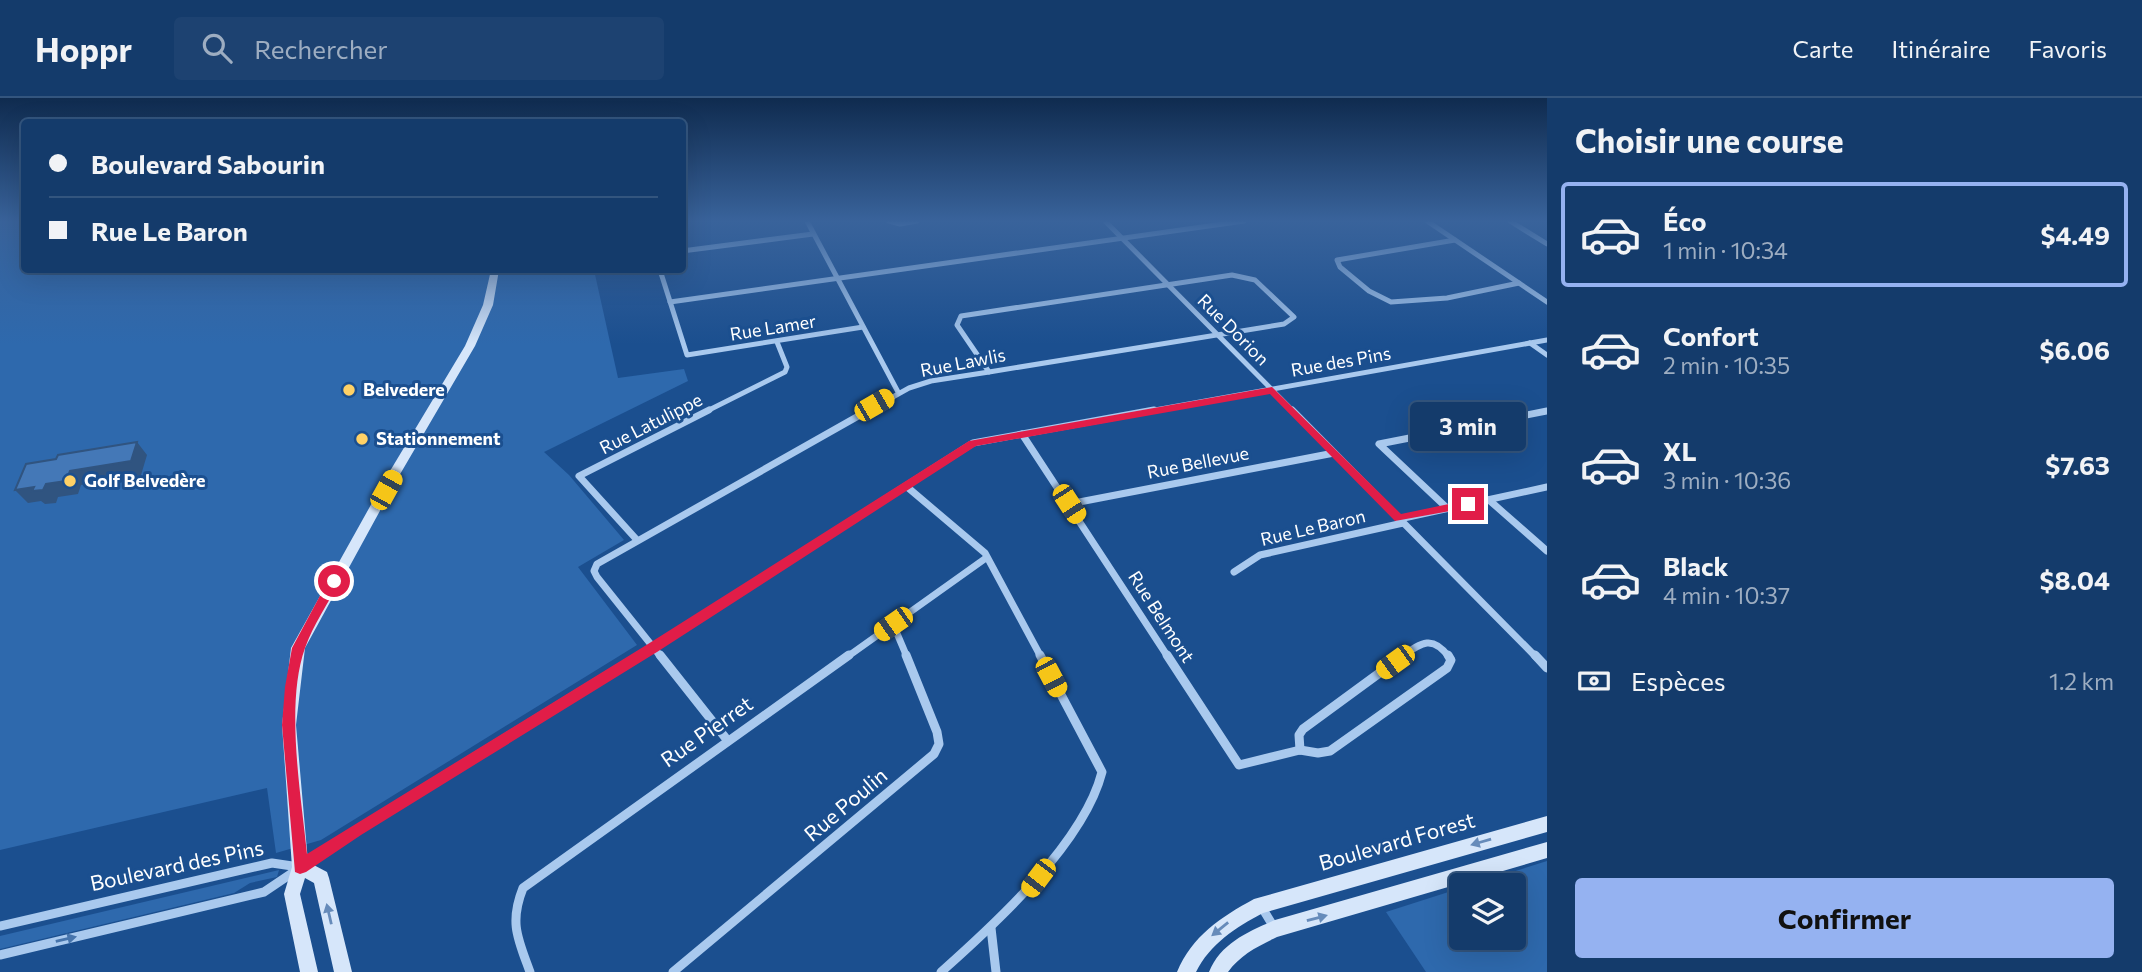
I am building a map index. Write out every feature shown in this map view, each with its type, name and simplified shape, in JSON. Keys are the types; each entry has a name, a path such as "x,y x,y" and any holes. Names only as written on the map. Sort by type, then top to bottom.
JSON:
{"street":[{"path":"828,262 898,392"},
{"path":"661,273 670,302 957,262"},
{"name":"Rue Dorion","path":"1145,262 1547,668"},
{"path":"1338,262 1340,267 1380,298 1395,303 1420,302 1519,283"},
{"path":"1487,262 1547,302"},
{"path":"310,972 292,894 300,867 289,725 298,648 393,476 470,346 488,305 494,273"},
{"name":"Rue Lawlis","path":"652,648 594,571 597,564 898,392 931,381 1284,324 1294,317 1255,280 1241,275 1166,283"},
{"path":"989,372 957,325 961,316 1166,283"},
{"name":"Rue Lamer","path":"670,302 687,355 863,327"},
{"name":"Rue des Pins","path":"300,867 652,648 973,443 1547,340"},
{"name":"Rue Latulippe","path":"637,540 579,476 785,372 787,367 776,342"},
{"path":"1530,343 1547,355"},
{"path":"1447,508 1379,444 1547,411"},
{"name":"Rue Belmont","path":"1022,435 1239,765 1300,750 1318,753 1330,751 1447,668 1451,660 1436,645 1420,643 1303,729 1298,735 1300,750"},
{"name":"Rue Bellevue","path":"1069,504 1334,453"},
{"path":"906,486 985,553 1102,772 1099,788 1063,846 1025,895 941,972"},
{"name":"Rue Le Baron","path":"1234,572 1259,555 1447,508 1547,487"},
{"path":"1489,500 1547,551"},
{"name":"Rue Pierret","path":"530,972 513,919 513,911 523,888 986,558"},
{"name":"Rue Poulin","path":"673,972 934,754 939,744 937,732 893,624"},
{"path":"652,648 728,741"},
{"name":"Boulevard Forest","path":"1186,972 1205,942 1226,923 1260,905 1547,824"},
{"path":"1218,972 1221,964 1243,943 1275,929 1547,850"},
{"name":"Boulevard des Pins","path":"0,926 272,863 300,867"},
{"path":"300,867 321,878 343,972"},
{"name":"Boulevard des Pins","path":"0,955 264,892 300,867"},
{"path":"1260,905 1275,929"},
{"path":"991,928 996,972"}],"shaded area":[{"path":"0,262 21,262 21,273 595,273 618,378 684,369 688,381 544,452 569,475 624,540 578,567 637,645 321,840 276,853 267,788 0,850"},
{"path":"1547,861 1547,972 1426,972 1386,912 1449,892 1449,950 1526,950 1526,873 1509,873"},
{"path":"279,870 277,877 250,883 234,893 0,949 0,936"}],"building":[{"path":"137,442 131,461 70,471 66,481 46,484 43,490 32,491 34,487 15,490 26,464 56,459 58,455"}],"place":[{"name":"Belvedere","path":"349,390"},
{"name":"Stationnement","path":"362,439"},
{"name":"Golf Belvedère","path":"70,481"}],"route":[{"path":"334,581 298,648 292,687 289,725 300,867 652,648 973,443 1272,390 1399,519 1468,504"}]}
